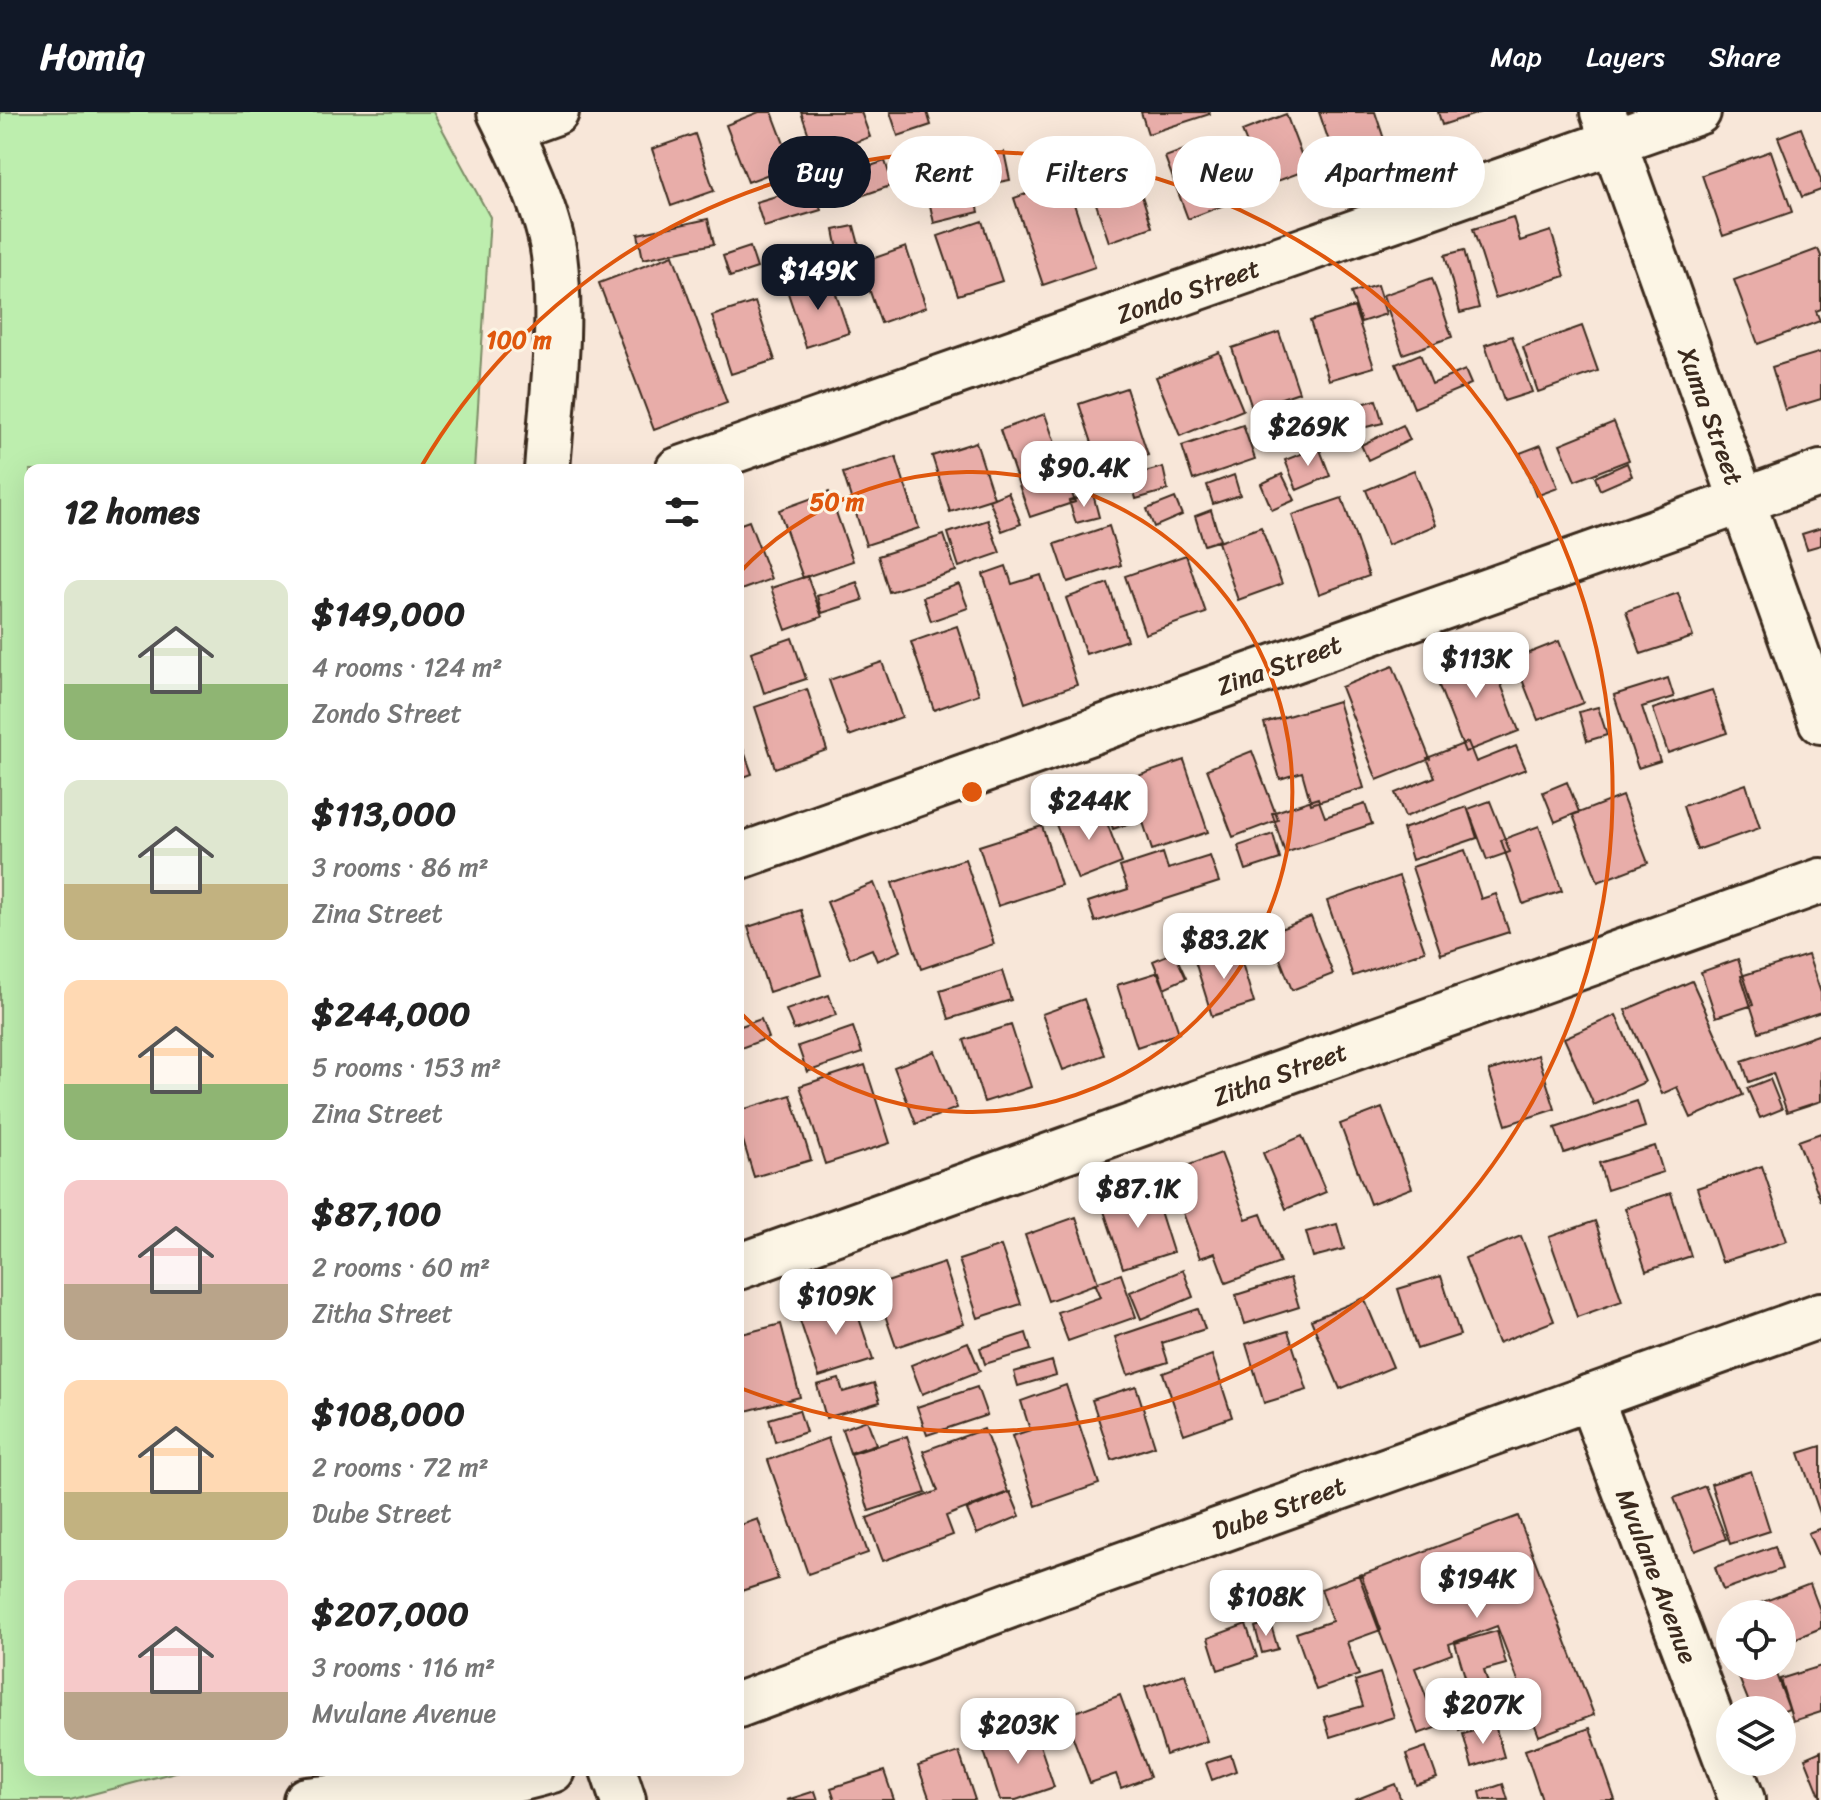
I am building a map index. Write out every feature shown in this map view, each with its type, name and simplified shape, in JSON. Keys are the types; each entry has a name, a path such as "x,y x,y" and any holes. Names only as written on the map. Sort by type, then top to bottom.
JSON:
{"street":[{"path":"547,464 556,346 554,253 528,172 504,120 556,112"},
{"name":"Zondo Street","path":"694,464 1608,127 1698,112"},
{"name":"Xuma Street","path":"1608,127 1821,721"},
{"name":"Zina Street","path":"744,855 1821,473"},
{"name":"Zitha Street","path":"744,1265 1821,881"},
{"name":"Dube Street","path":"744,1703 1821,1315"},
{"name":"Mvulane Avenue","path":"1590,1397 1742,1800"},
{"path":"306,1800 394,1792 496,1776"},
{"path":"615,1776 623,1800"}],"green space":[{"path":"0,112 433,112 490,217 474,464 24,464 24,1776 160,1776 70,1800 0,1800"}],"building":[{"path":"759,112 772,112 781,136 768,136 768,174 748,182 726,125"},
{"path":"801,112 861,112 870,136 809,136"},
{"path":"890,112 927,112 931,125 898,136"},
{"path":"1141,112 1209,112 1210,114 1148,134"},
{"path":"1319,112 1375,112 1383,136 1327,136"},
{"path":"1438,112 1482,112 1442,125"},
{"path":"1286,114 1297,143 1297,174 1281,180 1281,136 1244,136 1242,131"},
{"path":"1801,128 1821,180 1821,190 1802,197 1778,137"},
{"path":"695,134 714,191 671,206 652,149"},
{"path":"1771,151 1792,212 1723,236 1702,175"},
{"path":"1002,153 1010,180 1002,181"},
{"path":"1172,154 1172,176 1165,157"},
{"path":"885,161 887,187 871,193 871,166"},
{"path":"1018,197 1018,208 1075,208 1095,267 1043,285 1014,198"},
{"path":"768,198 768,208 821,210 764,227 756,202"},
{"path":"931,208 978,208 979,212 934,223"},
{"path":"1097,208 1146,208 1152,227 1109,242"},
{"path":"1184,208 1216,208 1188,219"},
{"path":"1513,217 1520,241 1551,231 1565,276 1495,298 1473,229"},
{"path":"708,219 714,244 643,259 638,234"},
{"path":"982,221 1002,281 958,295 938,236"},
{"path":"854,226 862,256 840,260 834,230"},
{"path":"750,247 757,268 730,277 723,256"},
{"path":"906,247 926,307 881,323 860,263"},
{"path":"1818,249 1821,256 1821,309 1816,311 1820,321 1758,344 1734,280"},
{"path":"1464,250 1479,308 1460,313 1445,255"},
{"path":"673,255 727,403 654,430 599,283"},
{"path":"830,276 849,333 806,347 787,290"},
{"path":"1432,278 1452,337 1403,354 1383,295"},
{"path":"1377,285 1386,314 1361,322 1351,293"},
{"path":"755,302 775,360 731,374 712,316"},
{"path":"1354,307 1374,367 1329,380 1310,321"},
{"path":"1582,326 1598,371 1538,392 1523,347"},
{"path":"1279,332 1299,392 1252,408 1232,348"},
{"path":"1512,336 1532,392 1504,401 1485,345"},
{"path":"1219,352 1243,410 1180,436 1156,377"},
{"path":"1821,352 1821,399 1785,410 1772,367"},
{"path":"1420,354 1432,384 1465,370 1471,384 1414,408 1396,364"},
{"path":"1126,388 1148,455 1101,470 1079,404"},
{"path":"1376,400 1383,423 1362,428 1355,406"},
{"path":"1045,414 1075,502 1030,517 1000,430"},
{"path":"1614,422 1629,460 1575,481 1560,444"},
{"path":"1243,425 1255,459 1193,480 1182,446"},
{"path":"1403,425 1410,440 1368,460 1361,445"},
{"path":"976,442 994,498 950,512 932,456"},
{"path":"1541,445 1558,488 1536,496 1520,453"},
{"path":"1319,447 1330,476 1297,490 1285,460"},
{"path":"896,457 919,528 866,545 843,473"},
{"path":"1627,463 1632,476 1600,490 1595,477"},
{"path":"1163,467 1168,490 1136,499 1130,476"},
{"path":"1414,470 1436,525 1388,545 1366,490"},
{"path":"1282,474 1295,500 1272,510 1261,484"},
{"path":"1234,475 1240,495 1213,504 1207,485"},
{"path":"829,492 853,561 803,578 779,510"},
{"path":"1008,492 1021,524 1002,531 989,500"},
{"path":"1093,494 1099,517 1076,523 1069,501"},
{"path":"1175,498 1182,515 1154,527 1147,509"},
{"path":"1342,498 1369,576 1319,594 1292,515"},
{"path":"1211,510 1220,540 1204,545 1195,516"},
{"path":"988,520 1000,553 959,567 948,533"},
{"path":"749,521 771,579 744,589 744,523"},
{"path":"1109,526 1121,565 1068,582 1055,544"},
{"path":"1261,527 1282,584 1238,600 1218,542"},
{"path":"1821,528 1821,545 1807,549 1802,534"},
{"path":"944,535 956,571 889,592 878,556"},
{"path":"1186,555 1206,613 1145,634 1125,576"},
{"path":"1006,566 1012,584 1041,575 1077,685 1025,703 983,574"},
{"path":"807,576 822,617 786,630 771,588"},
{"path":"857,582 863,600 822,613 817,596"},
{"path":"1108,583 1127,640 1086,654 1066,598"},
{"path":"959,584 968,608 931,621 923,597"},
{"path":"1678,593 1693,637 1641,654 1626,611"},
{"path":"957,626 979,694 934,710 911,642"},
{"path":"792,638 806,679 764,693 751,652"},
{"path":"1559,641 1583,703 1538,720 1514,659"},
{"path":"1487,648 1519,731 1465,752 1432,668"},
{"path":"882,662 902,717 849,736 829,680"},
{"path":"1393,666 1430,759 1377,780 1341,687"},
{"path":"1668,678 1674,697 1642,707 1660,761 1638,768 1614,695"},
{"path":"807,689 827,750 775,768 755,707"},
{"path":"1712,690 1727,733 1668,753 1653,709"},
{"path":"1338,701 1364,788 1311,804 1302,772 1280,779 1264,723"},
{"path":"1598,707 1607,735 1587,741 1579,712"},
{"path":"1468,742 1476,762 1516,746 1526,769 1405,817 1395,793 1435,777 1427,758"},
{"path":"744,751 752,774 744,777"},
{"path":"1252,751 1278,820 1233,837 1207,769"},
{"path":"1184,760 1208,832 1152,850 1142,819 1113,829 1100,789"},
{"path":"1567,782 1579,812 1555,822 1543,792"},
{"path":"1746,784 1760,828 1697,850 1683,806"},
{"path":"1622,796 1648,863 1598,882 1573,815"},
{"path":"1318,798 1325,817 1365,804 1372,824 1285,853 1272,813"},
{"path":"1490,801 1510,852 1487,860 1468,809"},
{"path":"1100,804 1122,863 1078,880 1055,822"},
{"path":"1467,807 1477,838 1412,860 1403,829"},
{"path":"1042,826 1061,885 998,906 979,846"},
{"path":"1539,826 1562,891 1523,904 1501,840"},
{"path":"1273,834 1280,859 1246,870 1238,846"},
{"path":"1465,850 1481,899 1496,894 1509,932 1441,954 1412,867"},
{"path":"1163,853 1168,869 1210,856 1219,882 1095,922 1088,902 1128,889 1120,867"},
{"path":"965,859 994,944 921,969 892,883"},
{"path":"1399,876 1425,951 1353,976 1327,901"},
{"path":"874,883 901,951 877,961 872,949 850,958 827,902"},
{"path":"801,910 821,975 769,992 748,927"},
{"path":"1311,917 1333,974 1292,990 1270,933"},
{"path":"1237,946 1254,1003 1212,1016 1194,958"},
{"path":"1174,952 1186,978 1164,988 1153,961"},
{"path":"1808,955 1821,993 1821,1012 1759,1032 1741,976"},
{"path":"1738,959 1753,1005 1716,1017 1701,972"},
{"path":"1002,971 1011,1000 949,1019 940,990"},
{"path":"1159,972 1179,1033 1137,1047 1117,985"},
{"path":"1692,981 1743,1095 1691,1118 1677,1087 1662,1094 1625,1010"},
{"path":"829,995 836,1015 794,1030 786,1010"},
{"path":"1084,999 1104,1055 1063,1070 1042,1014"},
{"path":"1616,1015 1645,1082 1594,1105 1564,1038"},
{"path":"761,1019 768,1038 744,1047 744,1025"},
{"path":"1011,1025 1031,1087 984,1102 964,1040"},
{"path":"853,1027 862,1053 807,1072 798,1046"},
{"path":"1821,1034 1821,1101 1787,1112 1773,1073 1749,1082 1742,1061"},
{"path":"935,1051 957,1108 916,1124 894,1067"},
{"path":"1538,1055 1555,1109 1506,1125 1489,1071"},
{"path":"865,1065 890,1143 825,1164 800,1086"},
{"path":"1770,1079 1782,1109 1760,1118 1747,1088"},
{"path":"791,1095 811,1160 754,1177 744,1144 744,1109"},
{"path":"1637,1101 1645,1127 1564,1153 1555,1128"},
{"path":"1382,1108 1412,1188 1370,1204 1340,1124"},
{"path":"1821,1133 1821,1201 1798,1141"},
{"path":"1302,1136 1326,1192 1286,1209 1263,1153"},
{"path":"1655,1146 1663,1172 1607,1190 1599,1163"},
{"path":"1221,1153 1246,1219 1261,1214 1280,1263 1226,1283 1215,1253 1200,1258 1168,1173"},
{"path":"1762,1166 1787,1241 1722,1262 1697,1188"},
{"path":"1154,1192 1173,1252 1123,1268 1103,1208"},
{"path":"1671,1193 1691,1256 1646,1271 1625,1208"},
{"path":"1076,1217 1098,1283 1048,1301 1025,1235"},
{"path":"1595,1221 1622,1301 1577,1317 1549,1237"},
{"path":"1337,1224 1344,1249 1313,1257 1306,1232"},
{"path":"1521,1236 1554,1321 1498,1343 1465,1258"},
{"path":"1001,1246 1021,1304 978,1318 959,1260"},
{"path":"944,1263 964,1324 896,1347 875,1286"},
{"path":"1183,1270 1193,1297 1141,1319 1130,1292"},
{"path":"1121,1274 1136,1317 1068,1341 1057,1312 1101,1297 1095,1283"},
{"path":"1441,1276 1460,1335 1417,1349 1398,1289"},
{"path":"1290,1278 1299,1307 1245,1324 1236,1295"},
{"path":"852,1297 873,1360 819,1377 798,1315"},
{"path":"1364,1298 1393,1367 1340,1389 1311,1320"},
{"path":"1198,1309 1205,1329 1162,1343 1168,1362 1128,1375 1115,1337"},
{"path":"781,1324 800,1397 744,1411 744,1333"},
{"path":"1288,1331 1307,1390 1264,1403 1246,1344"},
{"path":"1026,1333 1031,1350 985,1364 980,1348"},
{"path":"968,1342 980,1371 922,1394 911,1365"},
{"path":"1212,1355 1232,1417 1184,1434 1163,1373"},
{"path":"1052,1361 1056,1375 1018,1386 1014,1372"},
{"path":"839,1379 843,1392 874,1383 880,1402 826,1418 817,1385"},
{"path":"1066,1385 1099,1484 1036,1506 1012,1436 1030,1430 1021,1401"},
{"path":"1136,1386 1155,1446 1112,1460 1092,1400"},
{"path":"977,1387 987,1415 927,1435 917,1407"},
{"path":"799,1410 806,1432 775,1442 769,1419"},
{"path":"867,1420 876,1444 850,1453 842,1429"},
{"path":"984,1429 1008,1492 946,1516 953,1535 883,1561 867,1518 938,1491 923,1451"},
{"path":"907,1436 926,1493 869,1511 851,1454"},
{"path":"828,1438 868,1553 808,1574 768,1460"},
{"path":"1821,1446 1821,1516 1799,1453"},
{"path":"1751,1471 1770,1531 1730,1544 1711,1484"},
{"path":"1705,1486 1726,1539 1695,1551 1674,1498"},
{"path":"1010,1492 1020,1516 977,1534 967,1510"},
{"path":"1518,1516 1594,1715 1539,1736 1497,1626 1449,1644 1452,1654 1415,1668 1438,1727 1418,1734 1359,1576"},
{"path":"758,1519 778,1579 744,1590 744,1524"},
{"path":"1821,1528 1821,1554 1818,1555 1808,1533"},
{"path":"1775,1546 1782,1569 1723,1590 1715,1567"},
{"path":"1361,1574 1381,1630 1347,1642 1359,1675 1316,1690 1296,1633 1332,1621 1321,1589"},
{"path":"1810,1584 1821,1613 1821,1628 1796,1638 1796,1600 1768,1600"},
{"path":"1270,1622 1278,1649 1262,1653 1255,1627"},
{"path":"1246,1624 1257,1657 1218,1670 1208,1638"},
{"path":"1497,1631 1506,1664 1484,1670 1499,1719 1459,1730 1446,1686 1466,1680 1455,1643"},
{"path":"1821,1666 1821,1712 1796,1720 1796,1696 1785,1696 1780,1680 1796,1680 1796,1674"},
{"path":"1380,1673 1394,1717 1330,1737 1324,1717 1363,1706 1355,1681"},
{"path":"1185,1674 1207,1741 1166,1755 1145,1687"},
{"path":"1740,1680 1778,1680 1784,1696 1746,1696"},
{"path":"1120,1695 1150,1777 1121,1788 1116,1774 1090,1783 1065,1716"},
{"path":"1495,1725 1504,1757 1472,1767 1463,1734"},
{"path":"1034,1727 1054,1787 1016,1800 1000,1800 982,1745"},
{"path":"1590,1728 1615,1800 1542,1800 1525,1750"},
{"path":"1426,1747 1437,1778 1416,1785 1406,1754"},
{"path":"1821,1751 1821,1798 1805,1758"},
{"path":"959,1752 975,1800 930,1800 918,1766"},
{"path":"1231,1755 1236,1771 1212,1780 1206,1763"},
{"path":"884,1771 894,1800 835,1800 831,1788"},
{"path":"1395,1784 1401,1800 1355,1800"},
{"path":"1503,1784 1508,1800 1482,1800 1480,1792"},
{"path":"815,1791 818,1800 787,1800"}]}
